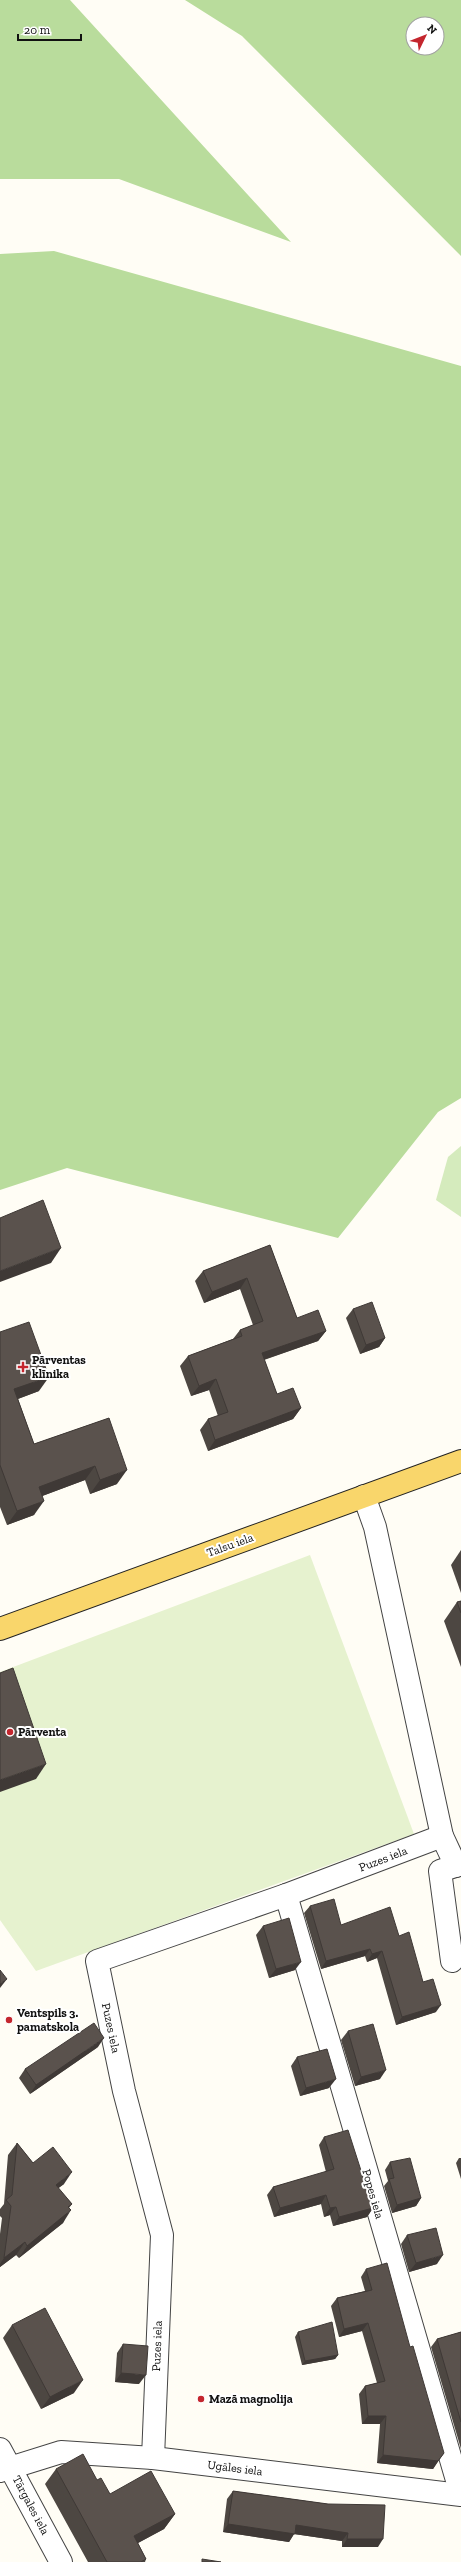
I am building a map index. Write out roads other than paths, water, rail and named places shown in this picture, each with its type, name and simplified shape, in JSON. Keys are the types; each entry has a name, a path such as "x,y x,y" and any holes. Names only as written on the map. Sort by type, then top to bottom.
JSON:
{"main road":[{"name":"Talsu iela","path":"0,1629 461,1461"}],"street":[{"path":"364,1496 375,1527 442,1836 458,1865 440,1871 452,1961"},
{"name":"Puzes iela","path":"153,2458 162,2235 124,2091 97,1961 286,1896 442,1836"},
{"name":"Popes iela","path":"286,1896 461,2494"},
{"name":"Ugāles iela","path":"3,2462 61,2452 153,2458 461,2494"},
{"name":"Tārgales iela","path":"3,2462 61,2562"}],"place":[{"name":"Pārventas klīnika","path":"23,1367"},
{"name":"Pārventa","path":"10,1732"},
{"name":"Ventspils 3. pamatskola","path":"9,2020"},
{"name":"Mazā magnolija","path":"201,2399"}]}
